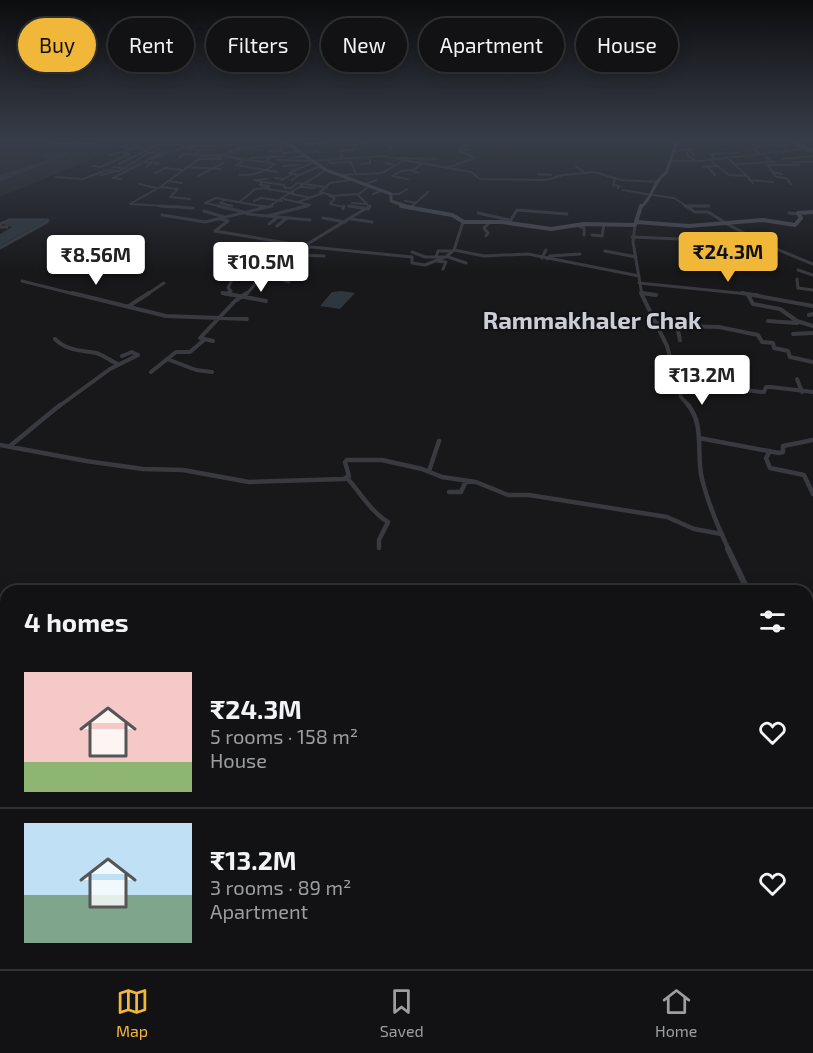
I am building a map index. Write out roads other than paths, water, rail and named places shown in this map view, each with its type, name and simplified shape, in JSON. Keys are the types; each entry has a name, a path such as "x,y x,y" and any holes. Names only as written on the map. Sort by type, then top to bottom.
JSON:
{"street":[{"path":"140,184 178,189 170,197 190,199"},
{"path":"163,184 130,204 194,208"},
{"path":"261,184 292,193 311,195 358,194 369,184"},
{"path":"272,184 291,188 296,184"},
{"path":"162,215 205,222 246,214 268,208 307,184"},
{"path":"313,184 326,187 336,184"},
{"path":"362,184 391,194 399,194 407,189"},
{"path":"613,184 619,186 618,188"},
{"path":"657,184 647,203 639,208 632,237 640,293 657,323 671,356 681,397 691,408 699,438 702,478 722,534 745,585"},
{"path":"298,202 311,195 319,186"},
{"path":"240,202 247,197 244,196 255,189 284,187"},
{"path":"301,187 315,188"},
{"path":"322,193 326,187"},
{"path":"623,190 674,198 696,212 708,212 769,246 813,264"},
{"path":"373,194 381,191"},
{"path":"410,208 428,192"},
{"path":"358,194 362,201 371,206 369,209"},
{"path":"391,194 391,201 410,208 452,215 463,222 510,221"},
{"path":"331,195 328,197 335,198 330,204 345,206 343,209"},
{"path":"268,208 215,198 205,204 246,214 310,220"},
{"path":"254,201 261,198 310,205 267,216"},
{"path":"225,200 219,202 232,206"},
{"path":"405,201 417,203"},
{"path":"352,203 367,204"},
{"path":"363,208 367,204"},
{"path":"520,210 524,204"},
{"path":"349,206 369,209"},
{"path":"685,206 709,206"},
{"path":"541,212 543,207"},
{"path":"549,213 552,208"},
{"path":"353,220 369,209"},
{"path":"510,221 515,211 520,210 567,214"},
{"path":"204,211 227,217"},
{"path":"789,213 813,212"},
{"path":"478,213 548,229 604,224 689,226 764,220 795,225 801,218 799,214"},
{"path":"268,224 280,217 296,216"},
{"path":"278,225 287,218"},
{"path":"323,218 345,222"},
{"path":"220,219 228,221 215,231 306,246 412,257 412,262 424,265 446,257 466,263"},
{"path":"0,226 7,220 48,220 0,248"},
{"path":"289,282 280,279 294,267 306,246 345,222 353,220 372,222"},
{"path":"446,257 453,250 463,222"},
{"path":"486,236 488,233 484,229 490,222"},
{"path":"592,235 602,236 604,224"},
{"path":"0,226 7,227"},
{"path":"579,226 584,228 584,235"},
{"path":"632,237 680,239"},
{"path":"213,341 200,338 242,298 273,262 280,261 293,244"},
{"path":"436,259 439,251 453,250 484,256 514,253 639,276"},
{"path":"544,259 546,250"},
{"path":"605,251 636,257"},
{"path":"412,252 446,262 443,269"},
{"path":"544,259 550,256 580,254"},
{"path":"300,255 324,256"},
{"path":"798,270 813,275"},
{"path":"236,272 228,288 231,291 224,294 266,301"},
{"path":"797,279 798,287 813,290"},
{"path":"22,281 185,318 247,319"},
{"path":"129,306 164,283"},
{"path":"639,283 756,295 813,306"},
{"path":"755,289 756,295"},
{"path":"640,293 656,295"},
{"path":"748,295 753,304 780,309 800,322"},
{"path":"768,321 800,322 813,326"},
{"path":"657,323 719,327 758,335 762,342 773,343 774,348 788,351 790,357 813,362"},
{"path":"677,326 680,339"},
{"path":"794,334 813,333"},
{"path":"55,339 62,346 88,354 95,353 118,364"},
{"path":"151,372 177,351 191,352 204,340"},
{"path":"10,446 77,391 118,364 138,355 133,352 122,356"},
{"path":"167,359 196,370 212,372"},
{"path":"676,379 720,384 729,390 743,392 764,392 768,387 813,392"},
{"path":"797,379 802,392"},
{"path":"699,438 782,453 785,445 813,440"},
{"path":"429,471 439,441"},
{"path":"0,445 86,461 143,469 183,470 249,482 347,478"},
{"path":"770,451 766,458 770,468 804,475 813,494"},
{"path":"379,548 379,540 388,522 377,516 370,503 347,478 345,462 350,459 382,460 476,482 508,495 529,495 678,519 694,529 722,534"},
{"path":"449,492 461,492 466,481"}],"district":[{"name":"Rammakhaler Chak","path":"592,319"}]}
